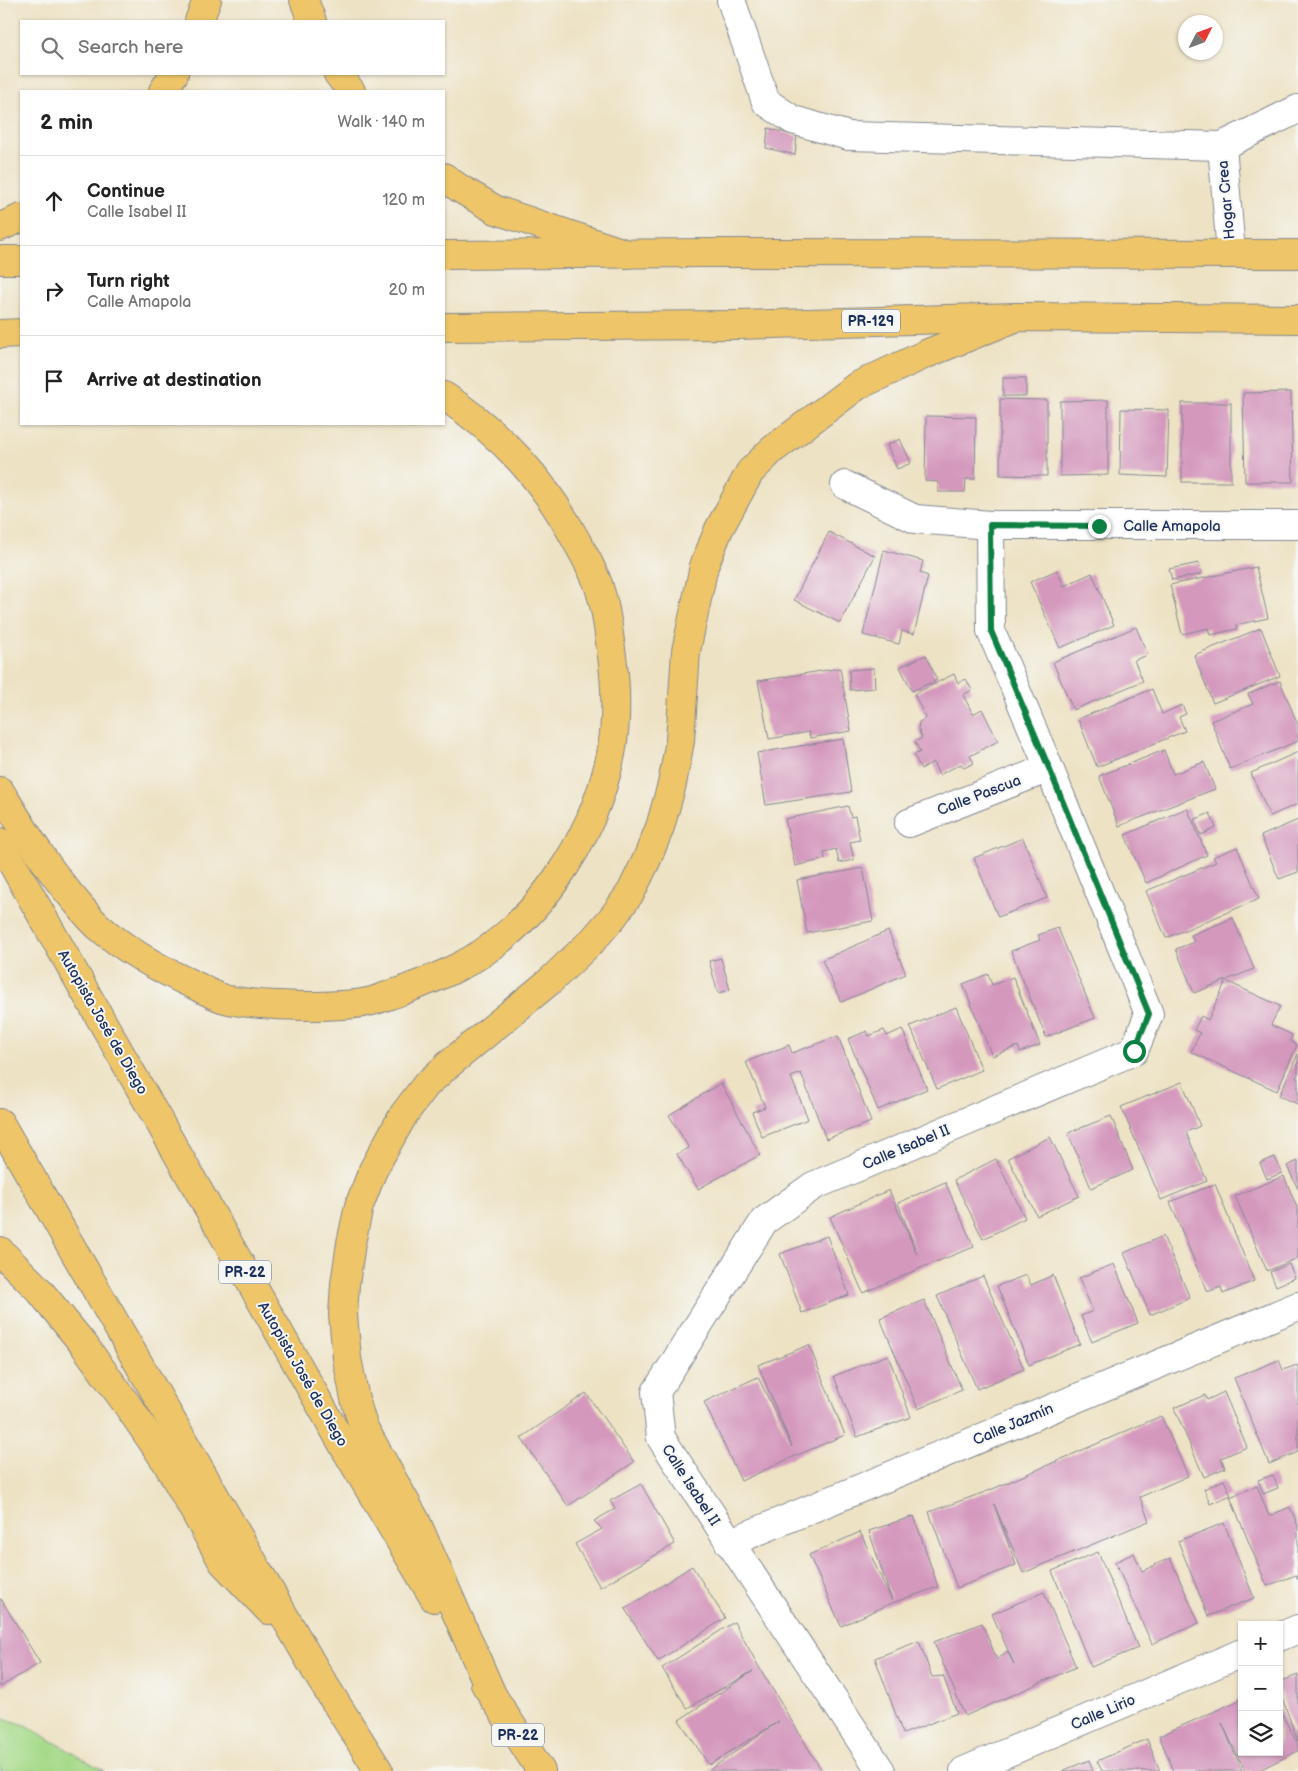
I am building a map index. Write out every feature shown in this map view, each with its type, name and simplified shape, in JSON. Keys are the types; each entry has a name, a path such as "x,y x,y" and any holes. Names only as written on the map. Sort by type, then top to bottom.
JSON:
{"main road":[{"path":"199,20 207,0"},
{"path":"304,0 312,20"},
{"path":"164,90 173,75"},
{"path":"339,75 350,90"},
{"path":"445,178 458,188 496,210 627,254"},
{"path":"0,227 20,218"},
{"path":"445,256 627,254 1298,254"},
{"path":"0,260 20,260"},
{"path":"494,1699 416,1521 363,1426 355,1399 347,1358 343,1315 346,1276 359,1206 373,1170 391,1137 426,1085 550,981 593,940 631,892 660,827 672,784 680,741 686,651 704,566 719,530 750,472 772,450 856,386 926,354 1016,317"},
{"name":"PR-129","path":"445,327 738,325 1016,317 1298,319"},
{"path":"0,334 20,334"},
{"path":"0,791 38,854 64,889 96,925 130,952 157,968 226,1000 269,1005 316,1006 370,1002 456,968 490,946 523,920 556,880 582,838 599,796 611,753 616,715 614,670 608,626 598,586 561,512 536,478 504,442 445,397"},
{"name":"Autopista José de Diego","path":"0,842 346,1450 494,1699 541,1771"},
{"path":"0,1123 298,1640 379,1771"},
{"path":"0,1251 39,1290 84,1345 126,1403 167,1463 223,1562 298,1640"}],"street":[{"path":"731,0 766,102 793,120 849,136 1222,146 1298,109"},
{"name":"Hogar Crea","path":"1222,146 1231,253"},
{"name":"Calle Amapola","path":"845,485 915,519 990,525 1298,525"},
{"name":"Calle Isabel II","path":"881,1771 661,1438 656,1392 764,1221 814,1186 1134,1051 1149,1014 991,631 990,525"},
{"name":"Calle Pascua","path":"908,822 1049,768"},
{"name":"Calle Jazmín","path":"729,1543 1298,1306"},
{"path":"1283,1635 1298,1629"},
{"name":"Calle Lirio","path":"964,1771 1238,1655"}],"green space":[{"path":"0,1717 25,1725 104,1771 0,1771"}],"building":[{"path":"768,128 797,136 795,155 766,148"},
{"path":"1003,378 1026,378 1026,396 1003,396"},
{"path":"1291,392 1293,482 1245,482 1243,393"},
{"path":"1000,399 1047,400 1047,476 1000,475"},
{"path":"1108,400 1108,475 1060,476 1060,401"},
{"path":"1182,403 1231,403 1231,482 1182,482"},
{"path":"1121,409 1169,410 1167,477 1120,475"},
{"path":"926,416 976,417 975,479 966,479 965,492 938,492 938,482 925,481"},
{"path":"900,439 911,463 897,469 887,445"},
{"path":"829,532 875,556 840,623 794,600"},
{"path":"884,550 923,561 920,573 928,576 914,634 902,631 899,644 863,635"},
{"path":"1199,563 1202,574 1172,580 1169,569"},
{"path":"1256,567 1268,618 1236,625 1237,629 1210,635 1208,628 1182,634 1170,585"},
{"path":"1057,570 1064,586 1092,573 1114,625 1060,648 1030,582"},
{"path":"1136,627 1148,655 1134,660 1143,681 1073,710 1053,662"},
{"path":"1261,628 1280,676 1213,703 1194,655"},
{"path":"926,655 937,680 912,691 900,667"},
{"path":"840,668 851,731 810,738 809,732 769,739 758,681"},
{"path":"874,668 875,688 850,690 849,670"},
{"path":"954,674 958,683 966,679 972,690 963,695 973,714 982,709 998,741 970,756 974,763 964,768 961,764 939,775 933,762 921,769 914,755 920,752 915,742 922,738 918,729 919,722 926,718 914,694"},
{"path":"1280,681 1298,725 1298,741 1230,769 1211,721 1253,704 1248,694"},
{"path":"1152,689 1162,714 1182,705 1186,714 1179,717 1185,731 1097,767 1078,719"},
{"path":"843,739 851,792 766,805 757,753"},
{"path":"1164,750 1173,774 1204,762 1215,789 1119,826 1099,776"},
{"path":"1298,752 1298,804 1270,816 1251,773"},
{"path":"848,806 851,817 855,816 860,840 850,842 854,860 839,863 836,849 824,852 825,859 795,866 785,819"},
{"path":"1187,808 1207,855 1146,883 1125,835"},
{"path":"1210,813 1216,828 1201,835 1194,820"},
{"path":"1298,820 1298,872 1279,879 1261,836"},
{"path":"1023,838 1047,898 998,917 974,858"},
{"path":"1237,847 1259,899 1166,938 1146,891 1216,862 1213,857"},
{"path":"863,868 873,921 807,933 797,880"},
{"path":"1233,918 1254,969 1194,993 1176,949 1194,942 1191,935"},
{"path":"1058,928 1095,1018 1046,1037 1011,951 1040,940 1038,935"},
{"path":"888,931 906,974 841,1002 822,960"},
{"path":"721,958 730,990 718,993 709,961"},
{"path":"988,974 992,985 1013,977 1040,1045 1020,1052 1018,1046 992,1056 963,984"},
{"path":"1226,981 1280,1006 1271,1025 1292,1035 1290,1041 1297,1045 1277,1091 1191,1052 1200,1033 1194,1030 1201,1016 1208,1020"},
{"path":"956,1007 982,1070 937,1089 910,1026"},
{"path":"902,1029 927,1089 878,1110 848,1039 867,1031 869,1036 884,1030 887,1036"},
{"path":"838,1036 871,1122 826,1139 801,1073 791,1077 808,1119 762,1137 752,1112 765,1107 746,1062 789,1045 792,1053"},
{"path":"1298,1054 1298,1074 1296,1078 1298,1079 1298,1104 1279,1096"},
{"path":"1182,1082 1200,1126 1186,1132 1207,1181 1161,1200 1121,1107"},
{"path":"721,1083 760,1155 698,1189 677,1154 689,1148 669,1115"},
{"path":"1111,1116 1133,1170 1091,1188 1068,1133"},
{"path":"1050,1137 1079,1196 1037,1216 1008,1158"},
{"path":"1275,1157 1282,1173 1267,1179 1260,1163"},
{"path":"996,1159 1025,1218 983,1239 954,1180"},
{"path":"1298,1161 1298,1189 1287,1166"},
{"path":"1284,1176 1298,1210 1298,1258 1267,1271 1235,1196"},
{"path":"945,1182 974,1247 863,1293 830,1217 889,1190 917,1254 898,1203"},
{"path":"1215,1184 1254,1281 1223,1294 1221,1287 1207,1292 1170,1202"},
{"path":"827,1236 849,1295 802,1313 780,1254"},
{"path":"1163,1236 1190,1298 1150,1315 1124,1253"},
{"path":"1114,1264 1138,1323 1092,1342 1081,1316 1093,1311 1079,1278"},
{"path":"1289,1264 1295,1278 1276,1286 1270,1272"},
{"path":"1026,1275 1031,1285 1053,1275 1080,1344 1029,1365 997,1286"},
{"path":"983,1276 1024,1369 977,1389 937,1296"},
{"path":"924,1300 962,1390 918,1409 880,1318"},
{"path":"809,1345 845,1435 741,1481 704,1402 758,1377 792,1447 758,1365"},
{"path":"888,1355 911,1417 857,1437 834,1376"},
{"path":"1279,1360 1283,1370 1297,1365 1298,1367 1298,1452 1269,1464 1234,1378"},
{"path":"1224,1392 1247,1447 1221,1458 1225,1468 1204,1477 1174,1408 1205,1395 1207,1400"},
{"path":"586,1393 634,1462 568,1506 521,1438"},
{"path":"1161,1416 1188,1476 1140,1497 1149,1521 1023,1573 994,1504 1016,1565 957,1588 929,1512 988,1491"},
{"path":"1273,1475 1278,1488 1263,1494 1258,1480"},
{"path":"1224,1480 1231,1495 1210,1504 1204,1489"},
{"path":"641,1484 675,1544 600,1587 575,1544 602,1529 594,1521 615,1509 610,1501"},
{"path":"1257,1486 1269,1516 1290,1507 1298,1526 1298,1579 1296,1575 1267,1586 1230,1497"},
{"path":"914,1516 938,1587 892,1603 841,1626 809,1555 860,1532 892,1601 869,1531"},
{"path":"1224,1523 1254,1598 1208,1616 1178,1541"},
{"path":"1098,1552 1138,1648 1091,1667 1052,1571"},
{"path":"1134,1553 1142,1571 1170,1558 1199,1623 1152,1644 1115,1562"},
{"path":"692,1566 725,1618 658,1661 625,1609"},
{"path":"1044,1592 1076,1667 965,1716 934,1642 982,1623 997,1660 1007,1651 1014,1664 992,1614"},
{"path":"0,1599 40,1663 0,1687"},
{"path":"734,1622 822,1771 708,1771 779,1721 709,1765 679,1720 753,1671 687,1708 662,1668"},
{"path":"919,1641 932,1677 943,1676 957,1713 903,1734 875,1658"},
{"path":"1298,1675 1298,1742 1283,1700 1283,1681"},
{"path":"1238,1701 1238,1756 1283,1756 1283,1716 1298,1745 1298,1751 1257,1771 1245,1771 1222,1723 1242,1771 1174,1771 1159,1736"},
{"path":"1147,1739 1160,1771 1102,1771 1097,1761"},
{"path":"1089,1760 1093,1771 1062,1771"}],"route":[{"path":"1099,526 990,525 991,631 1149,1014 1134,1051"}]}
